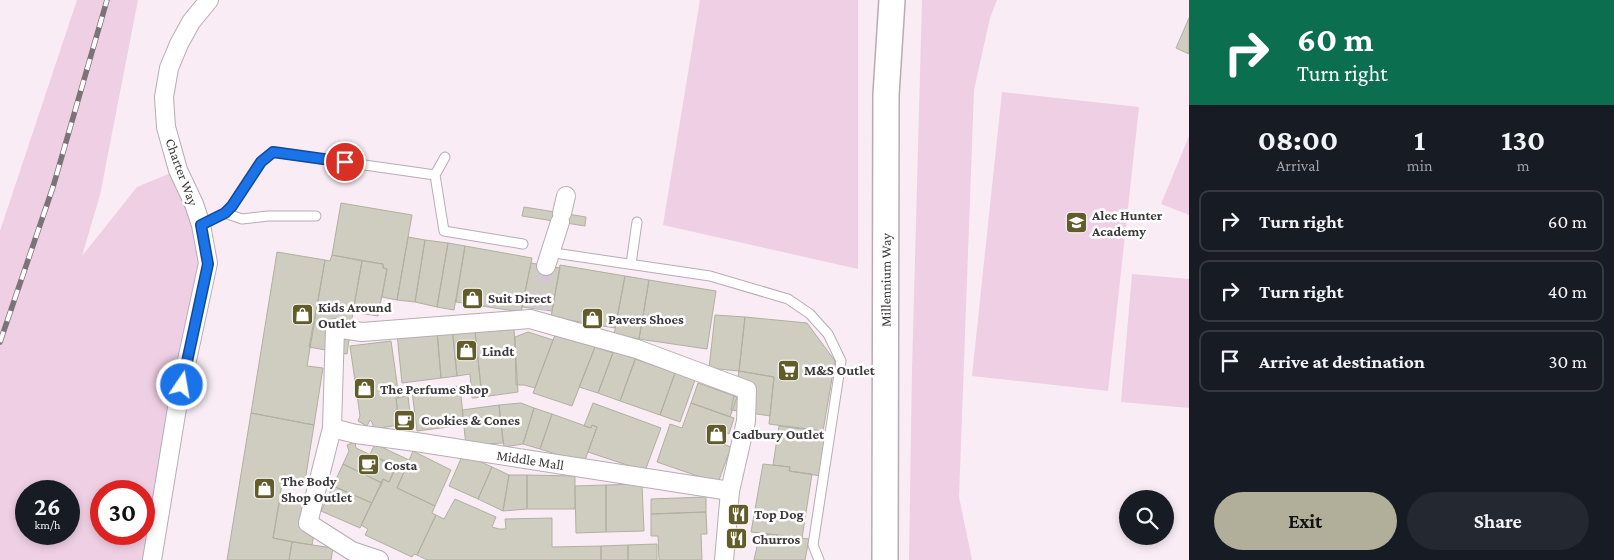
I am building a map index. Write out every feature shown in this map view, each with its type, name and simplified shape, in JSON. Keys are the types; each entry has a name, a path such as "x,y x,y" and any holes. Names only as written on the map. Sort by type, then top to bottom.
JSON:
{"main road":[{"name":"Millennium Way","path":"885,560 886,95 892,0"}],"street":[{"name":"Charter Way","path":"154,559 178,402 208,264 201,225 194,204 178,170 166,128 164,97 169,68 179,44 191,22 208,0"},
{"path":"546,266 566,196"},
{"path":"379,560 352,551 308,523 332,428 335,328 362,332 530,319 537,315 637,349 747,390 746,420 730,491 724,560"},
{"name":"Middle Mall","path":"332,428 356,434 730,491"}],"lane":[{"path":"201,225 225,213 232,206 261,162 273,152 435,175"},
{"path":"445,157 435,175 444,231 523,244"},
{"path":"225,213 242,219 268,216 316,216"},
{"path":"631,264 637,222"},
{"path":"562,254 710,276 788,299 810,314 828,334 840,361 813,545 819,560"}],"shaded area":[{"path":"77,0 138,0 100,195 82,256 137,187 178,170 207,258 155,544 155,480 90,480 90,545 155,545 152,560 0,560 0,231"},
{"path":"700,0 858,0 858,269 663,225"},
{"path":"922,0 997,0 990,18 974,90 959,497 972,560 909,560"},
{"path":"1002,92 1139,107 1108,391 972,376"},
{"path":"1189,136 1189,215 1161,204"},
{"path":"1132,274 1189,279 1189,408 1121,402"}],"building":[{"path":"1189,18 1189,54 1176,48"},
{"path":"341,203 412,215 397,300 382,297 387,269 383,268 383,264 332,255"},
{"path":"524,207 586,217 585,226 522,216"},
{"path":"408,237 425,240 415,302 397,300"},
{"path":"425,240 448,243 437,307 415,302"},
{"path":"448,243 465,246 454,310 437,307"},
{"path":"465,246 532,258 521,312 456,302"},
{"path":"277,252 325,260 307,366 323,368 314,425 251,413"},
{"path":"332,255 362,261 353,312 317,305 325,260 330,261"},
{"path":"362,261 383,264 383,268 387,269 378,316 353,312"},
{"path":"531,263 560,268 552,311 522,307"},
{"path":"560,265 625,276 615,328 551,317"},
{"path":"625,276 649,280 639,339 614,335"},
{"path":"649,280 716,291 707,349 639,339"},
{"path":"317,305 353,312 347,354 309,347"},
{"path":"715,315 745,317 739,371 709,368"},
{"path":"745,317 807,323 835,361 823,431 769,424 774,377 739,371"},
{"path":"498,328 498,331 514,329 518,392 482,397 475,331"},
{"path":"452,329 457,376 441,378 437,331"},
{"path":"437,331 441,378 402,383 397,334"},
{"path":"475,331 482,397 472,398 470,374 457,376 453,334"},
{"path":"528,332 553,340 535,388 516,385 515,337"},
{"path":"555,335 595,347 572,406 533,393"},
{"path":"391,341 399,397 396,398 399,425 374,429 370,420 367,426 358,421 360,416 350,346"},
{"path":"595,347 613,353 598,393 579,387"},
{"path":"615,347 637,355 620,401 598,393"},
{"path":"635,359 675,373 660,415 620,401"},
{"path":"739,371 774,377 770,416 731,410"},
{"path":"675,373 695,380 680,422 660,415"},
{"path":"698,383 737,397 730,417 691,403"},
{"path":"460,386 464,425 417,431 412,391"},
{"path":"408,396 411,422 399,424 396,398"},
{"path":"521,403 534,408 523,444 504,447 499,405"},
{"path":"593,403 661,428 645,471 588,452 597,427 592,425 591,428 584,426"},
{"path":"691,403 734,418 729,434 727,433 723,444 731,447 718,483 657,462 670,424 682,428"},
{"path":"499,405 503,443 466,445 462,410"},
{"path":"534,408 552,414 540,449 523,444"},
{"path":"251,413 314,425 305,481 283,478 273,538 292,542 289,560 227,560"},
{"path":"552,414 591,428 592,425 597,427 584,463 540,449"},
{"path":"779,426 828,432 821,476 789,471 790,467 773,465"},
{"path":"355,442 356,448 396,467 389,482 383,479 382,483 343,464 349,451 347,445"},
{"path":"375,444 409,460 405,470 370,454"},
{"path":"413,451 451,470 435,506 397,488"},
{"path":"463,454 492,467 478,499 449,486"},
{"path":"343,464 382,483 372,503 333,486"},
{"path":"763,464 790,467 789,471 812,474 802,538 751,532"},
{"path":"396,467 405,470 397,488 435,506 432,513 436,515 417,555 414,554 412,557 365,535 368,529 361,525 383,479 389,482"},
{"path":"492,467 509,475 503,511 478,499"},
{"path":"509,475 527,475 527,509 503,511"},
{"path":"527,475 575,476 575,509 527,509"},
{"path":"642,484 644,531 606,532 606,485"},
{"path":"606,485 606,532 576,533 575,486"},
{"path":"333,486 372,503 360,528 321,511"},
{"path":"706,497 706,512 651,514 651,499"},
{"path":"280,499 319,506 312,545 273,538"},
{"path":"455,499 496,517 492,527 499,529 506,529 505,519 552,518 552,547 601,546 601,560 427,560 417,555 436,515 444,519"},
{"path":"706,512 707,534 701,534 702,560 659,560 658,536 651,536 651,514"},
{"path":"760,533 809,539 805,560 754,560"},
{"path":"292,542 333,548 331,560 289,560"},
{"path":"657,544 657,560 628,560 628,545"},
{"path":"628,545 628,560 601,560 601,546"}],"tunnel":[{"path":"538,309 546,266"}],"railway":[{"path":"0,342 53,187 107,0"}],"place":[{"name":"Alec Hunter Academy","path":"1076,223"},
{"name":"Suit Direct","path":"472,298"},
{"name":"Kids Around Outlet","path":"302,315"},
{"name":"Pavers Shoes","path":"592,319"},
{"name":"Lindt","path":"466,351"},
{"name":"M&S Outlet","path":"788,370"},
{"name":"The Perfume Shop","path":"364,389"},
{"name":"Cookies & Cones","path":"405,420"},
{"name":"Cadbury Outlet","path":"716,434"},
{"name":"Costa","path":"368,465"},
{"name":"The Body Shop Outlet","path":"265,489"},
{"name":"Top Dog","path":"738,514"},
{"name":"Churros","path":"736,539"}],"route":[{"path":"182,385 208,264 201,225 218,218 232,206 261,162 273,152 345,162"}]}
